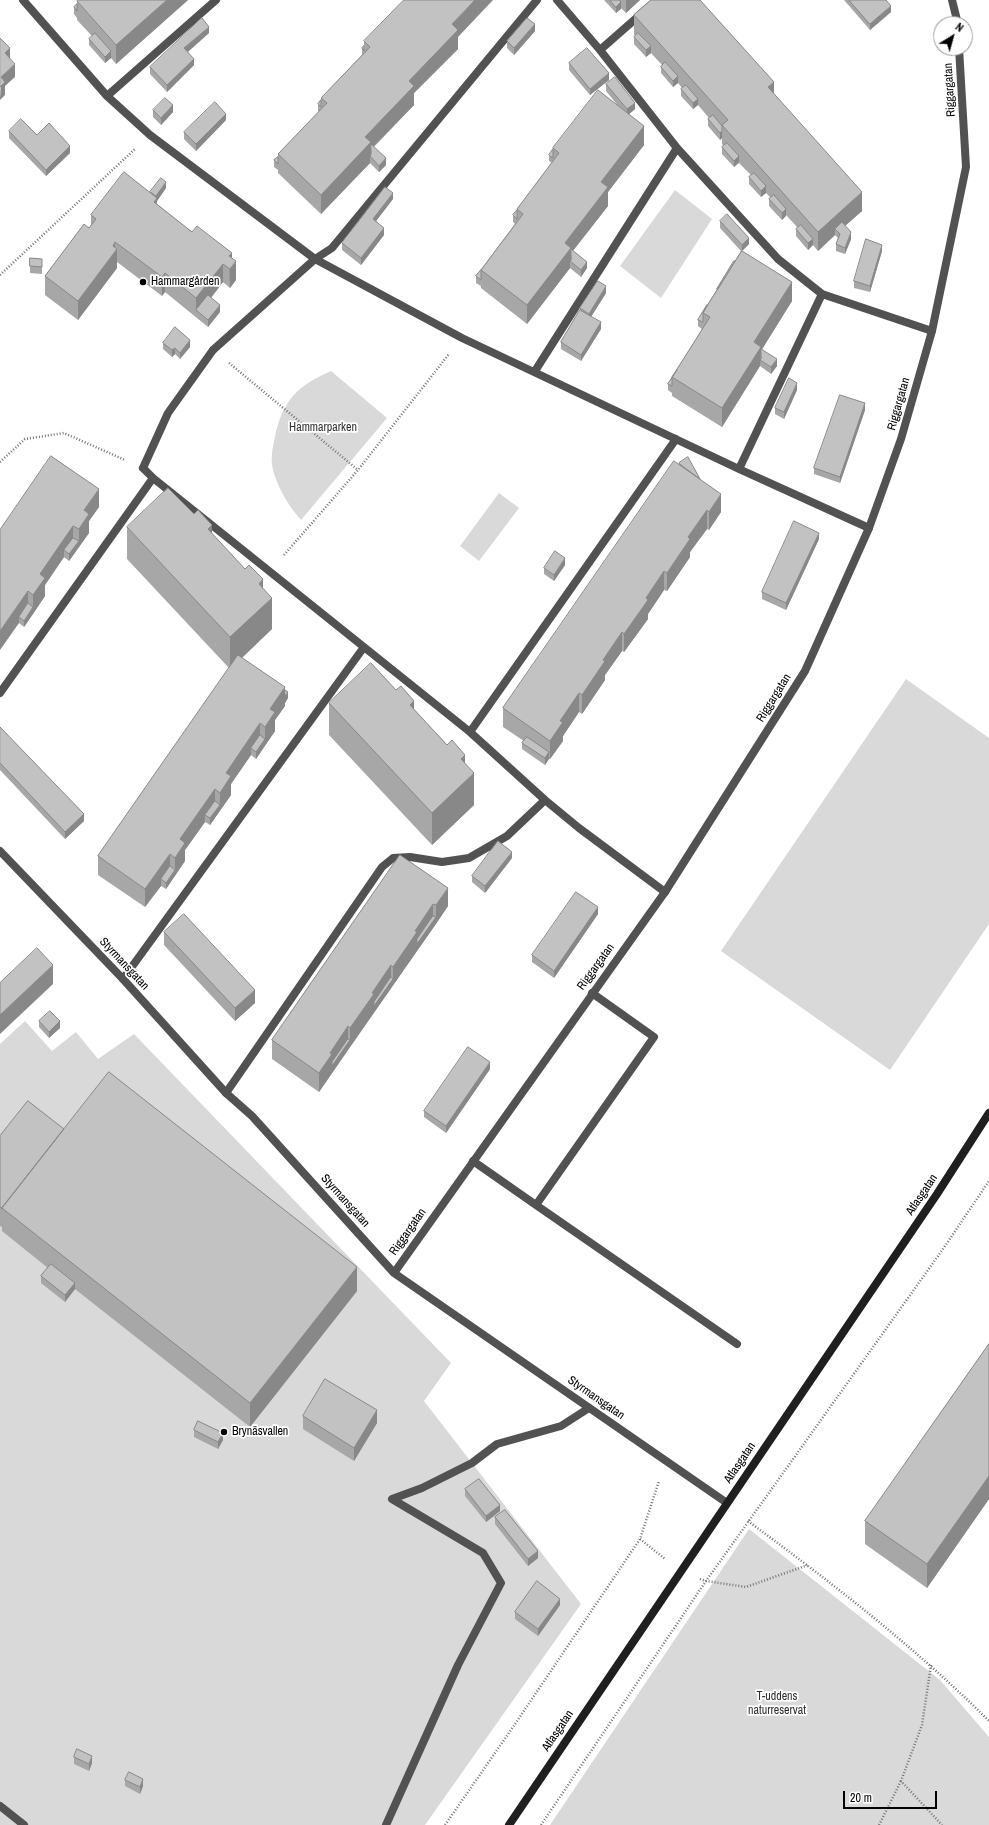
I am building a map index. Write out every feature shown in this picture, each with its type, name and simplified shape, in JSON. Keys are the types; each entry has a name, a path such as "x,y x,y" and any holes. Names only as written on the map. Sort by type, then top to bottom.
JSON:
{"street":[{"path":"23,0 107,96 150,135 315,259 462,338 535,371 739,469 869,528"},
{"path":"107,96 216,0"},
{"path":"537,0 332,248 315,259 213,350 168,413 143,468 153,478 470,732 545,800 665,892"},
{"path":"557,0 600,50 677,148 778,259 822,294 932,332"},
{"path":"600,50 657,0"},
{"path":"952,0 956,16"},
{"name":"Riggargatan","path":"394,1273 665,892 805,670 869,528 901,439 932,332 966,167 960,56"},
{"path":"535,371 677,148"},
{"path":"739,469 822,294"},
{"path":"470,732 676,439"},
{"path":"0,693 153,478"},
{"path":"123,979 364,648"},
{"path":"226,1093 382,867 393,858 410,858 442,862 469,858 507,836 545,800"},
{"name":"Styrmansgatan","path":"0,850 123,979 226,1093 252,1116 394,1273 727,1503"},
{"path":"536,1205 654,1037 592,993"},
{"name":"Atlasgatan","path":"509,1825 937,1194 989,1113"},
{"path":"473,1161 738,1344"},
{"path":"386,1825 458,1665 502,1583 483,1552 392,1499 422,1488 472,1463 497,1444 561,1426 589,1408"},
{"path":"0,1806 24,1825"}],"path":[{"path":"0,275 150,135"},
{"path":"270,571 358,470 462,338"},
{"path":"213,350 358,470"},
{"path":"0,462 25,439 64,433 143,468"},
{"path":"541,1825 748,1520 938,1256 989,1181"},
{"path":"445,1825 512,1730 640,1539 666,1461"},
{"path":"748,1520 808,1565 931,1665 989,1721"},
{"path":"706,1582 746,1587 808,1565"},
{"path":"879,1825 901,1781 922,1725 931,1665"},
{"path":"901,1781 942,1825"}],"green space":[{"path":"675,190 712,219 661,298 620,266"},
{"name":"Hammarparken","path":"331,371 387,418 301,520 287,501 273,471 272,454 274,443 282,413 293,396 309,382"},
{"path":"499,493 519,508 479,561 460,546"},
{"path":"906,679 989,738 989,924 890,1070 721,951"},
{"name":"Brynäsvallen","path":"25,1021 52,1051 76,1032 98,1059 134,1034 451,1363 424,1401 581,1604 425,1825 0,1825 0,1044"},
{"name":"T-uddens naturreservat","path":"749,1529 940,1680 989,1737 989,1825 550,1825"}],"building":[{"path":"167,0 116,45 77,1"},
{"path":"404,0 475,0 452,24 458,30 409,81 414,86 365,137 371,142 321,195 278,154 327,103 321,98 370,47 364,41"},
{"path":"610,0 619,0 621,2 616,7"},
{"path":"651,0 700,0 774,82 768,87 862,192 818,232 722,125 728,120 634,15"},
{"path":"849,0 886,0 891,6 870,24"},
{"path":"77,4 77,11 74,7"},
{"path":"202,18 209,27 184,48 194,59 167,85 150,67"},
{"path":"527,18 535,24 514,48 507,41"},
{"path":"95,33 111,51 105,57 89,39"},
{"path":"638,33 651,46 646,50 634,37"},
{"path":"0,38 10,48 5,53 15,64 1,77 5,82 0,87"},
{"path":"587,48 609,73 590,89 569,63"},
{"path":"665,62 678,76 673,81 661,67"},
{"path":"615,77 635,103 627,109 606,84"},
{"path":"686,85 698,99 693,103 681,89"},
{"path":"598,90 644,126 601,182 608,187 565,243 571,248 527,305 481,270 523,214 517,209 559,153 553,148"},
{"path":"165,98 173,105 161,118 153,110"},
{"path":"321,100 321,107 318,104"},
{"path":"215,102 226,114 196,144 184,132"},
{"path":"713,115 722,126 722,131 720,133 708,119"},
{"path":"21,119 37,135 49,123 70,146 46,170 9,131"},
{"path":"727,143 739,156 734,161 722,147"},
{"path":"371,144 386,158 379,166 370,156"},
{"path":"553,149 553,158 549,155"},
{"path":"278,157 278,164 274,160"},
{"path":"124,172 157,198 154,202 192,232 197,226 232,253 229,256 236,261 230,269 223,264 196,298 165,273 162,277 115,242 113,246 117,249 78,301 45,276 84,224 89,228 96,219 91,215"},
{"path":"754,173 766,186 761,191 749,177"},
{"path":"161,178 166,182 156,196 150,192"},
{"path":"385,187 393,193 373,219 384,228 361,258 342,243"},
{"path":"774,195 786,209 782,213 769,199"},
{"path":"517,210 517,219 513,215"},
{"path":"727,214 749,238 742,245 720,221"},
{"path":"842,222 851,232 845,248 836,244 840,234 835,229"},
{"path":"801,225 813,239 808,243 796,229"},
{"path":"866,239 882,245 870,286 854,281"},
{"path":"571,249 587,262 581,270 570,261"},
{"path":"742,251 792,282 754,342 761,347 722,408 672,377 710,317 703,313"},
{"path":"30,258 42,259 42,267 30,266"},
{"path":"734,261 735,261 717,289"},
{"path":"481,270 481,280 476,276"},
{"path":"598,281 606,286 589,314 580,308"},
{"path":"208,295 220,305 208,320 196,310"},
{"path":"707,305 703,313 703,322 698,320"},
{"path":"580,310 601,322 581,355 561,342"},
{"path":"175,327 190,340 180,353 175,348 172,350 163,343"},
{"path":"761,349 777,359 771,367 760,360"},
{"path":"672,378 672,386 668,384"},
{"path":"789,378 797,383 784,412 775,408"},
{"path":"840,395 865,403 840,477 814,468"},
{"path":"51,456 99,489 84,510 89,514 79,529 73,526 40,574 45,578 33,595 28,591 0,631 0,530"},
{"path":"688,457 700,479 679,463"},
{"path":"674,461 721,494 709,512 707,510 688,537 690,539 667,573 664,571 646,598 648,600 624,634 622,632 582,695 579,693 560,721 563,722 550,741 503,708"},
{"path":"168,488 194,514 198,510 212,525 208,529 245,569 249,565 263,579 259,584 272,598 230,637 127,527"},
{"path":"794,521 819,533 786,603 762,592"},
{"path":"73,538 79,541 69,554 64,550"},
{"path":"555,551 565,558 554,575 544,568"},
{"path":"28,603 33,607 24,621 19,617"},
{"path":"238,655 285,687 270,709 275,712 265,727 260,723 226,773 231,776 220,793 215,789 180,839 185,843 175,858 170,854 145,889 98,856"},
{"path":"371,663 396,690 401,686 414,701 410,705 447,745 452,740 465,755 461,759 474,773 432,813 329,703"},
{"path":"0,727 84,814 65,832 0,763"},
{"path":"260,735 265,739 256,752 251,748"},
{"path":"527,737 549,752 545,758 522,743"},
{"path":"215,801 220,805 210,818 205,815"},
{"path":"498,841 512,852 485,886 472,876"},
{"path":"400,855 448,888 436,905 433,904 415,931 417,932 393,967 391,965 372,993 374,994 350,1028 348,1026 319,1073 272,1040"},
{"path":"170,866 175,870 166,883 161,879"},
{"path":"576,892 598,907 554,971 532,955"},
{"path":"184,914 255,990 235,1008 164,932"},
{"path":"433,916 436,917 417,944 417,939"},
{"path":"37,948 53,965 0,1015 0,983"},
{"path":"391,977 393,979 374,1006 374,1002"},
{"path":"50,1011 60,1021 49,1032 39,1021"},
{"path":"348,1039 350,1040 332,1066 332,1062"},
{"path":"468,1047 490,1062 446,1126 424,1111"},
{"name":"Brynäsvallen","path":"109,1072 357,1267 250,1403 2,1208"},
{"path":"28,1101 64,1129 2,1209 0,1207 0,1136"},
{"path":"51,1264 75,1283 65,1295 41,1276"},
{"path":"989,1344 989,1476 927,1564 865,1521"},
{"path":"325,1379 377,1410 354,1448 303,1416"},
{"path":"198,1421 223,1433 218,1442 194,1430"},
{"path":"479,1479 500,1505 486,1516 465,1489"},
{"path":"505,1510 538,1551 528,1559 495,1517"},
{"path":"537,1581 560,1599 538,1629 515,1612"},
{"path":"77,1749 92,1756 89,1764 74,1757"},
{"path":"129,1772 143,1779 140,1787 125,1780"}],"place":[{"name":"Hammargården","path":"143,282"},
{"name":"Brynäsvallen","path":"224,1432"}]}
